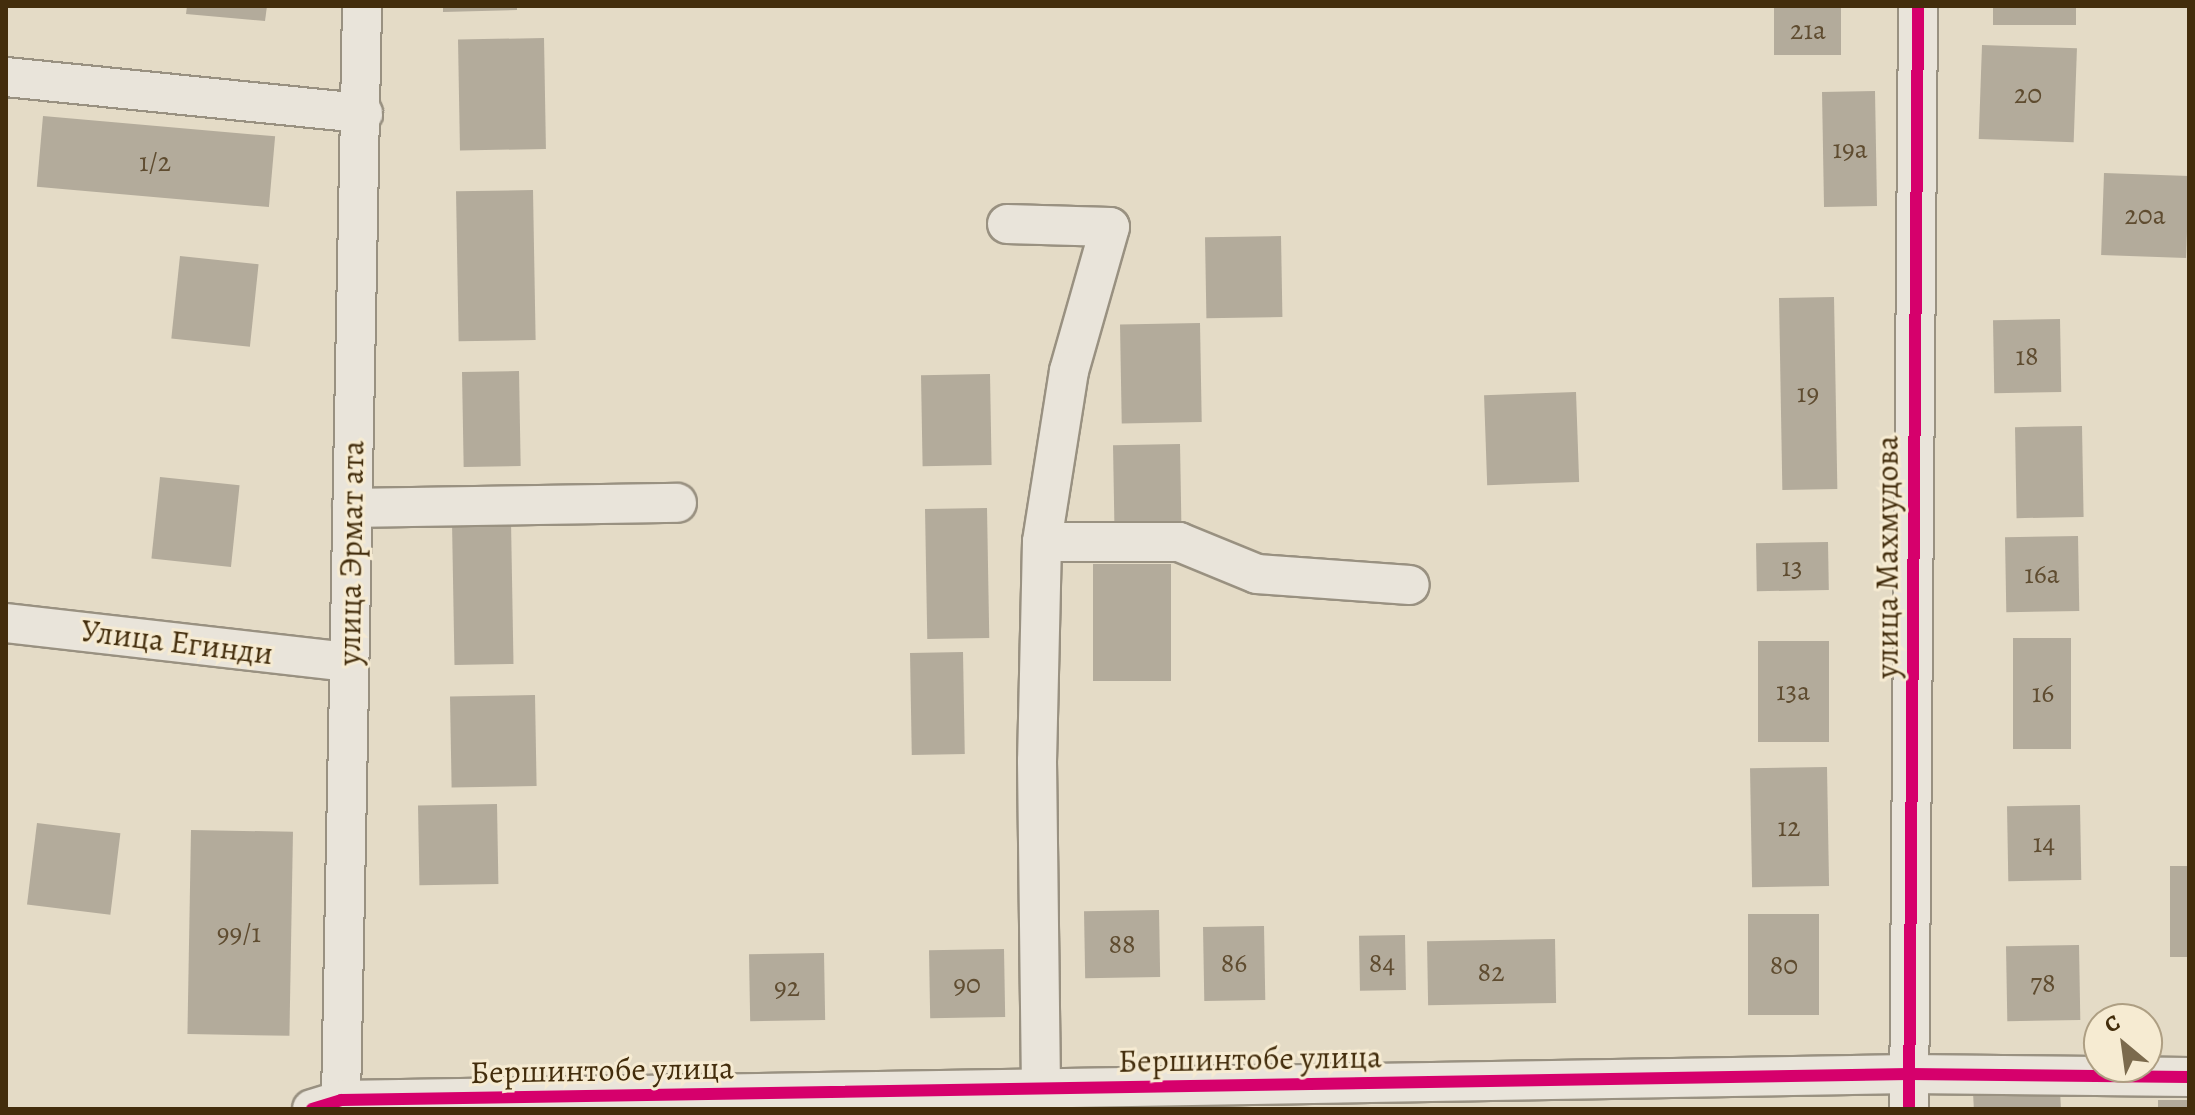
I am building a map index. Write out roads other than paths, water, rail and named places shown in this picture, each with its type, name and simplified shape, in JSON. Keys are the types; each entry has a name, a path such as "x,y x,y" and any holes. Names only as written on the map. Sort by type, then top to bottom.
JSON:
{"street":[{"name":"улица Эрмат ата","path":"327,1104 348,662 363,113 362,6"},
{"name":"улица Махмудова","path":"1909,1092 1918,6"},
{"path":"6,77 363,113"},
{"path":"1007,224 1110,227 1069,371 1042,542 1037,761 1041,1089"},
{"path":"352,508 677,503"},
{"path":"1042,542 1179,542 1257,574 1410,585"},
{"name":"Улица Егинди","path":"6,623 348,662"},
{"name":"Бершинтобе улица","path":"327,1104 1041,1089 1909,1092 2189,1077"}]}
